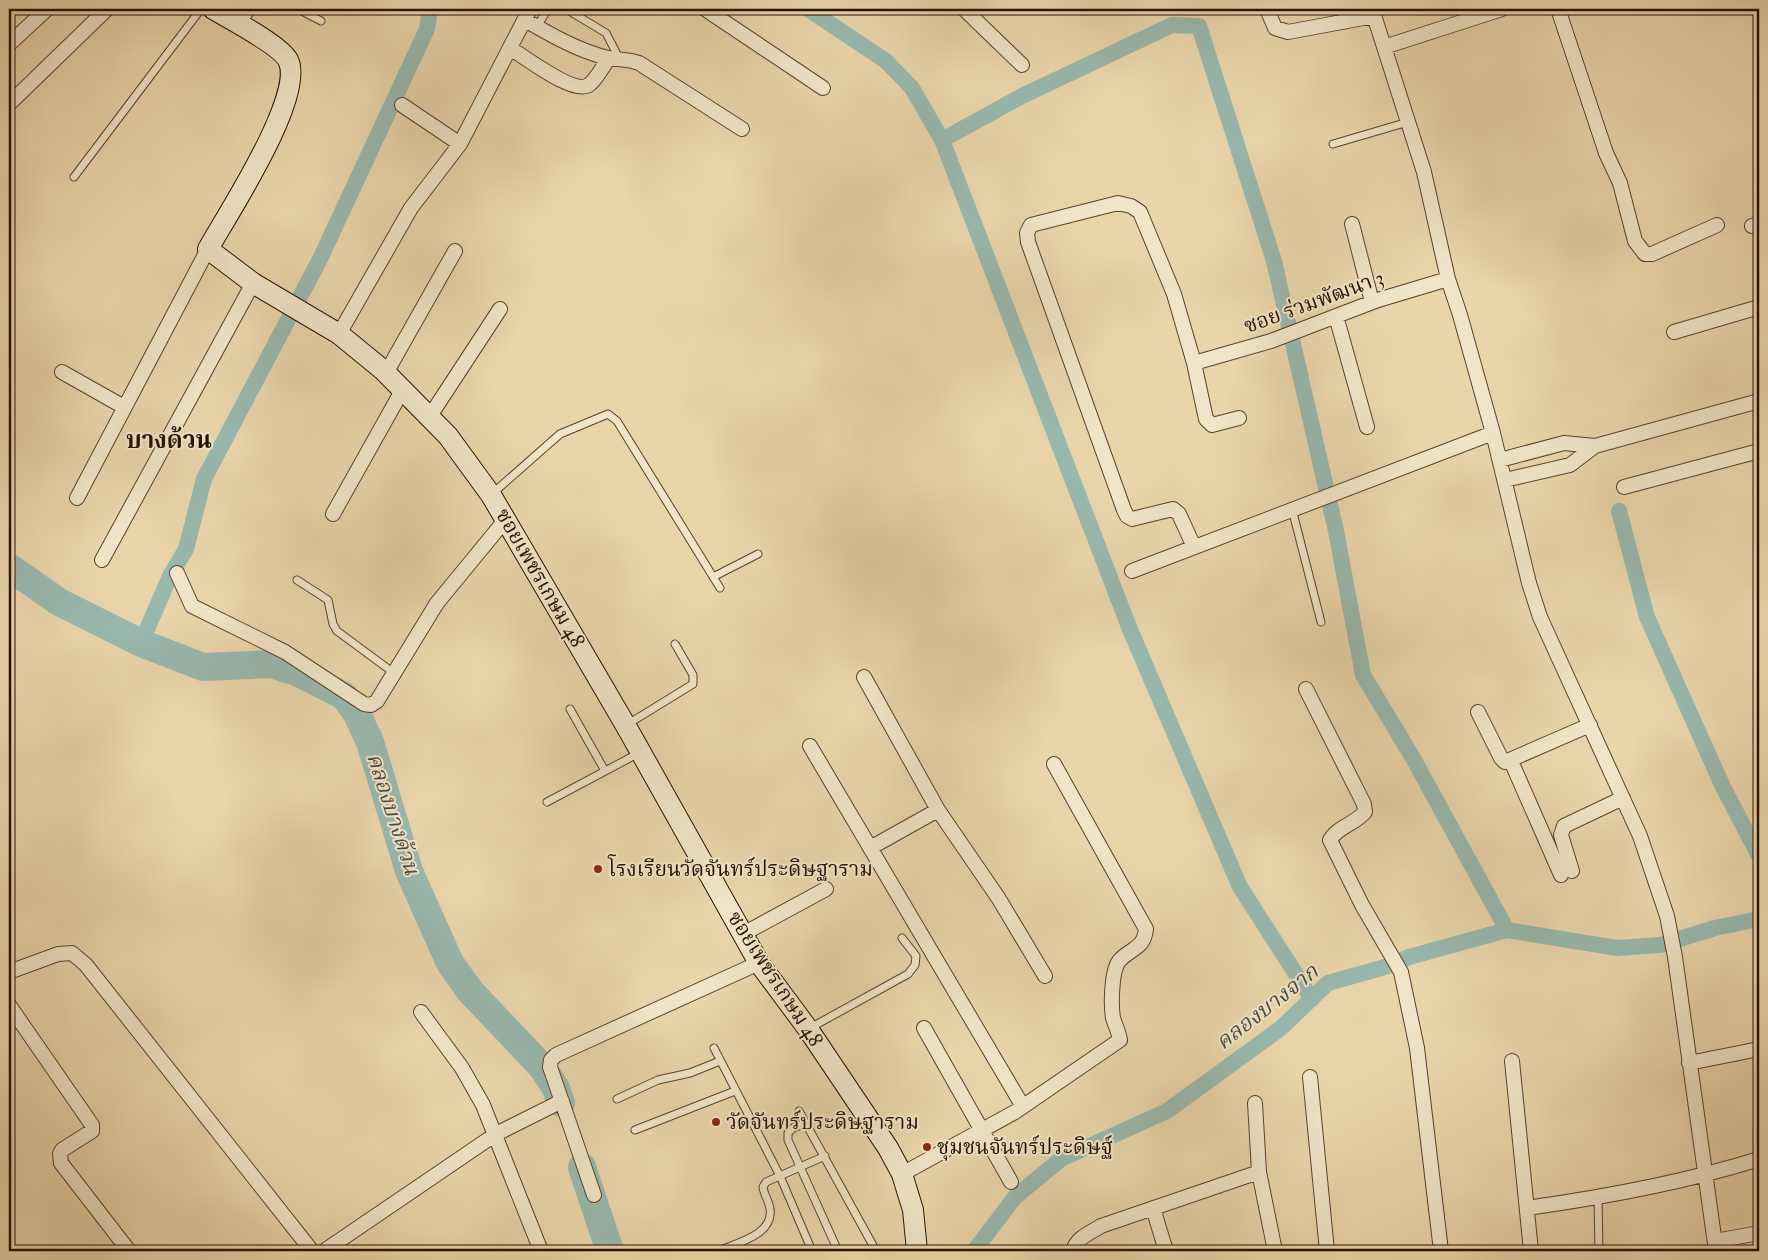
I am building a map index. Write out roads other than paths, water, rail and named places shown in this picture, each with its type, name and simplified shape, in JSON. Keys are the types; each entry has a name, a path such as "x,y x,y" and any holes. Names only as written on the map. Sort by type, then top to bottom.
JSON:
{"street":[{"path":"9,44 47,9"},
{"path":"9,104 107,9"},
{"path":"77,498 208,248 272,135 292,84 288,59 243,16 213,9"},
{"path":"705,9 823,88"},
{"path":"964,9 1022,64"},
{"path":"1267,9 1275,28 1288,32 1373,12 1424,172 1448,279 1493,433 1529,583 1540,617 1650,861 1667,916 1675,957 1715,1246 1759,1233"},
{"path":"1384,47 1502,9"},
{"path":"1558,9 1606,153 1620,183 1635,241 1640,250 1645,254 1652,254 1717,225"},
{"path":"339,334 412,208 460,144 528,16 555,37 614,58 639,63 742,129"},
{"path":"510,48 568,84 581,88 590,84 614,58"},
{"path":"402,105 460,144"},
{"path":"1194,548 1179,514 1173,509 1132,519 1127,516 1028,242 1027,233 1031,225 1118,203 1131,206 1140,212 1174,294 1194,363 1206,419 1212,425 1219,425 1239,418"},
{"path":"1352,224 1372,302"},
{"name":"ซอยเพชรเกษม 48","path":"208,248 253,283 285,300 339,334 386,373 448,436 491,495 626,726 759,963 808,1029 888,1148 902,1174 913,1210 917,1251"},
{"path":"386,373 455,251"},
{"name":"ซอย ร่วมพัฒนา 3","path":"1194,363 1284,336 1372,302 1448,279"},
{"path":"102,560 253,283"},
{"path":"1674,332 1759,307"},
{"path":"430,416 500,309"},
{"path":"1336,316 1367,428"},
{"path":"62,372 124,407"},
{"path":"333,514 403,389"},
{"path":"1500,460 1564,443 1594,446 1759,401"},
{"path":"1132,571 1315,499 1493,433"},
{"path":"1504,480 1570,465 1594,446"},
{"path":"1624,487 1759,451"},
{"path":"177,573 192,606 285,652 364,704 371,706 377,701 437,603 506,519"},
{"path":"864,677 938,810 999,899 1045,976"},
{"path":"1306,689 1364,804 1364,812 1360,818 1333,834 1330,840 1331,846 1401,972 1417,1048 1441,1251"},
{"path":"1478,712 1501,758 1505,762 1590,725"},
{"path":"810,746 1022,1105"},
{"path":"1511,761 1567,873 1562,835 1564,826 1623,798"},
{"path":"902,1174 981,1131 1120,1040 1113,1017 1114,972 1120,959 1134,950 1145,938 1146,929 1054,764"},
{"path":"870,848 938,810"},
{"path":"743,934 826,889"},
{"path":"9,972 58,954 72,953 86,965 312,1251"},
{"path":"594,1195 558,1102 550,1067 551,1060 556,1055 759,963"},
{"path":"9,1005 92,1125 92,1131 62,1150 60,1154 61,1163 129,1251"},
{"path":"421,1012 462,1068 483,1105 541,1251"},
{"path":"924,1028 1011,1182"},
{"path":"1689,1063 1759,1049"},
{"path":"1512,1061 1531,1251"},
{"path":"1310,1076 1327,1251"},
{"path":"324,1251 496,1134 558,1102"},
{"path":"1255,1103 1259,1172 1274,1246"},
{"path":"1527,1208 1598,1198 1706,1175 1759,1159"},
{"path":"1073,1251 1075,1245 1082,1238 1101,1226 1259,1172"},
{"path":"1153,1208 1166,1251"}],"lane":[{"path":"74,177 201,9"},
{"path":"298,9 321,21"},
{"path":"528,16 548,9"},
{"path":"566,9 606,33 614,58"},
{"path":"1334,144 1408,122"},
{"path":"491,495 560,434 608,414 618,421 720,588"},
{"path":"1292,509 1321,622"},
{"path":"713,577 758,554"},
{"path":"297,580 328,600 333,624 337,631 394,673"},
{"path":"626,726 693,684 693,675 675,644"},
{"path":"570,709 605,771"},
{"path":"547,802 640,752"},
{"path":"808,1029 908,974 915,965 916,956 902,938"},
{"path":"714,1048 780,1176 812,1251"},
{"path":"617,1099 658,1080 690,1073 720,1061"},
{"path":"635,1130 735,1091"},
{"path":"799,1111 876,1251"},
{"path":"806,1123 793,1128 788,1133 788,1140 802,1167 838,1251"},
{"path":"719,1251 762,1231 769,1222 770,1209 763,1186 766,1182 825,1156"},
{"path":"1598,1198 1599,1251"}],"waterway":[{"path":"141,643 171,574 186,549 204,479 320,259 427,29 430,9"},
{"path":"808,9 886,61 912,88 942,140 1129,627 1240,887 1312,999"},
{"path":"942,140 1022,96 1172,25 1199,26 1274,261 1336,531 1363,675 1413,758 1507,930"},
{"path":"1619,511 1647,617 1723,787 1759,856"},
{"name":"คลองบางด้วน","path":"9,567 59,602 141,643 203,667 271,664 299,673 344,696 356,712 370,742 409,871 450,963 470,991 542,1067 556,1088 561,1103"},
{"name":"คลองบางจาก","path":"974,1251 1015,1197 1061,1159 1167,1111 1281,1028 1328,983 1385,967 1409,957 1507,930 1617,948 1660,945 1715,928 1759,919"},
{"name":"คลองบางด้วน","path":"582,1167 610,1251"}],"place":[{"name":"โรงเรียนวัดจันทร์ประดิษฐาราม","path":"598,869"},
{"name":"วัดจันทร์ประดิษฐาราม","path":"716,1122"},
{"name":"ชุมชนจันทร์ประดิษฐ์","path":"927,1147"}],"district":[{"name":"บางด้วน","path":"169,440"}]}
